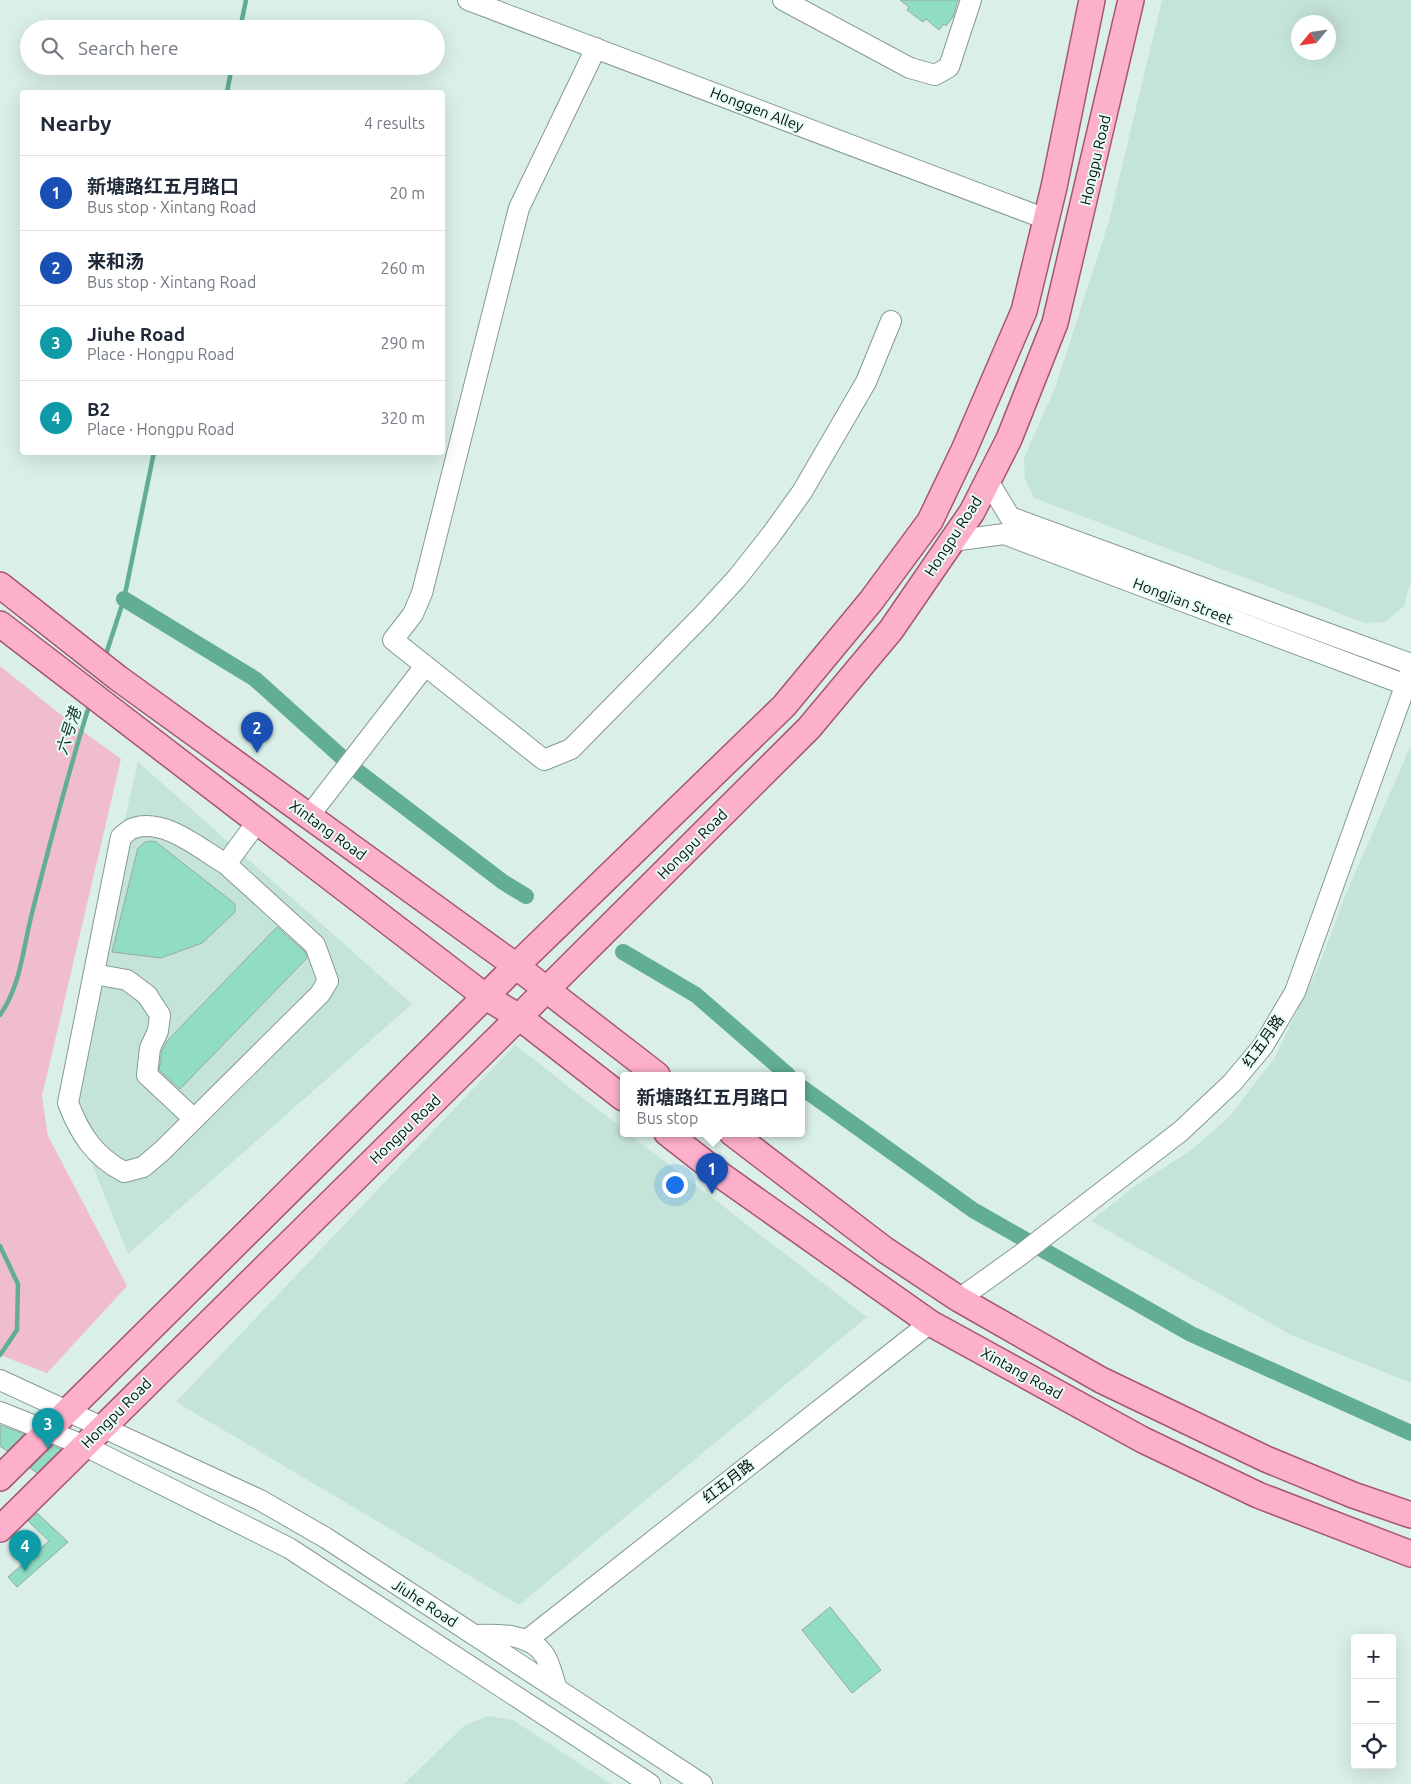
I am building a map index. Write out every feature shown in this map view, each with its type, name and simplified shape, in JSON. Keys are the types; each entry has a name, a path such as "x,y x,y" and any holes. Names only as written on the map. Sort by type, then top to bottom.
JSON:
{"main road":[{"name":"Hongpu Road","path":"0,1478 46,1430 516,966 784,706 871,601 930,521 964,450 1024,311 1046,219 1092,0"},
{"name":"Hongpu Road","path":"0,1529 809,728 891,630 972,512 1009,439 1055,323 1131,0"},
{"name":"Xintang Road","path":"0,585 72,644 516,966 653,1072"},
{"path":"0,624 112,712 486,996 519,1017 620,1096"},
{"name":"Xintang Road","path":"672,1137 722,1176 930,1323 1143,1440 1258,1495 1411,1554"},
{"path":"737,1137 885,1250 959,1299 1102,1380 1266,1459 1411,1515"}],"street":[{"name":"Honggen Alley","path":"468,0 1046,219"},
{"path":"784,0 910,68 935,75 949,67 971,0"},
{"path":"596,48 519,208 422,593 413,614 393,640 544,760 571,749 703,616 738,578 771,535 802,492 866,382 891,321"},
{"name":"Hongjian Street","path":"988,480 1010,517 1411,664"},
{"name":"Hongjian Street","path":"952,541 1004,534 1410,681"},
{"path":"308,816 425,666"},
{"name":"红五月路","path":"959,1299 1048,1234 1180,1131 1232,1083 1263,1046 1295,992 1410,681"},
{"path":"226,864 257,822"},
{"path":"154,826 176,834 226,864 315,944 328,981 320,994 194,1120 143,1168 124,1172 104,1161 77,1128 68,1103 94,974 121,836 133,828 154,826"},
{"path":"94,974 127,980 147,995 160,1015 158,1031 150,1048 148,1075 194,1120"},
{"name":"红五月路","path":"527,1640 930,1323"},
{"name":"Jiuhe Road","path":"3,1381 260,1500 326,1538 702,1784"},
{"name":"Jiuhe Road","path":"0,1412 83,1445 289,1548 650,1784"},
{"path":"474,1635 503,1634 527,1640 545,1655 557,1689"}],"shaded area":[{"path":"1162,0 1411,0 1411,580 1404,606 1385,622 1365,623 1034,498 1025,479 1024,458 1055,388 1109,221"},
{"path":"0,666 70,722 121,759 42,1096 48,1136 127,1286 47,1373 0,1355"},
{"path":"1411,745 1411,1383 1291,1335 1091,1221 1132,1188 1190,1151 1229,1117 1274,1059 1319,966 1345,896"},
{"path":"138,762 412,1004 128,1254 62,1089"},
{"path":"515,1045 620,1127 620,1137 633,1137 867,1317 519,1605 176,1402"},
{"path":"488,1716 513,1720 611,1784 404,1784 464,1726"}],"building":[{"path":"900,0 958,0 953,17 946,26 944,24 939,30 926,19 923,22 907,10 909,7"},
{"path":"145,842 156,842 235,904 235,912 202,943 161,958 112,952 138,848"},
{"path":"277,927 305,952 307,958 180,1089 159,1070 162,1051 167,1041"},
{"path":"0,1425 24,1434 7,1451 0,1446"},
{"path":"53,1446 61,1449 37,1473 30,1468"},
{"path":"37,1513 68,1542 17,1587 8,1577 49,1541 28,1521"},
{"path":"830,1607 881,1670 852,1693 802,1630"}],"waterway":[{"name":"六号港","path":"242,20 246,0"},
{"name":"六号港","path":"227,90 230,75"},
{"name":"六号港","path":"105,657 124,599 153,455"},
{"path":"124,599 255,679 356,770 503,882 526,896"},
{"name":"六号港","path":"0,1015 13,991 17,979 52,834 90,703"},
{"path":"623,952 696,995 785,1072"},
{"path":"805,1090 973,1210 1191,1334 1411,1433"},
{"name":"六号港","path":"0,1246 18,1284 17,1330 0,1355"}],"place":[{"name":"来和汤","path":"257,753"},
{"name":"新塘路红五月路口","path":"712,1194"},
{"name":"Jiuhe Road","path":"48,1449"},
{"name":"B2","path":"25,1571"}]}
